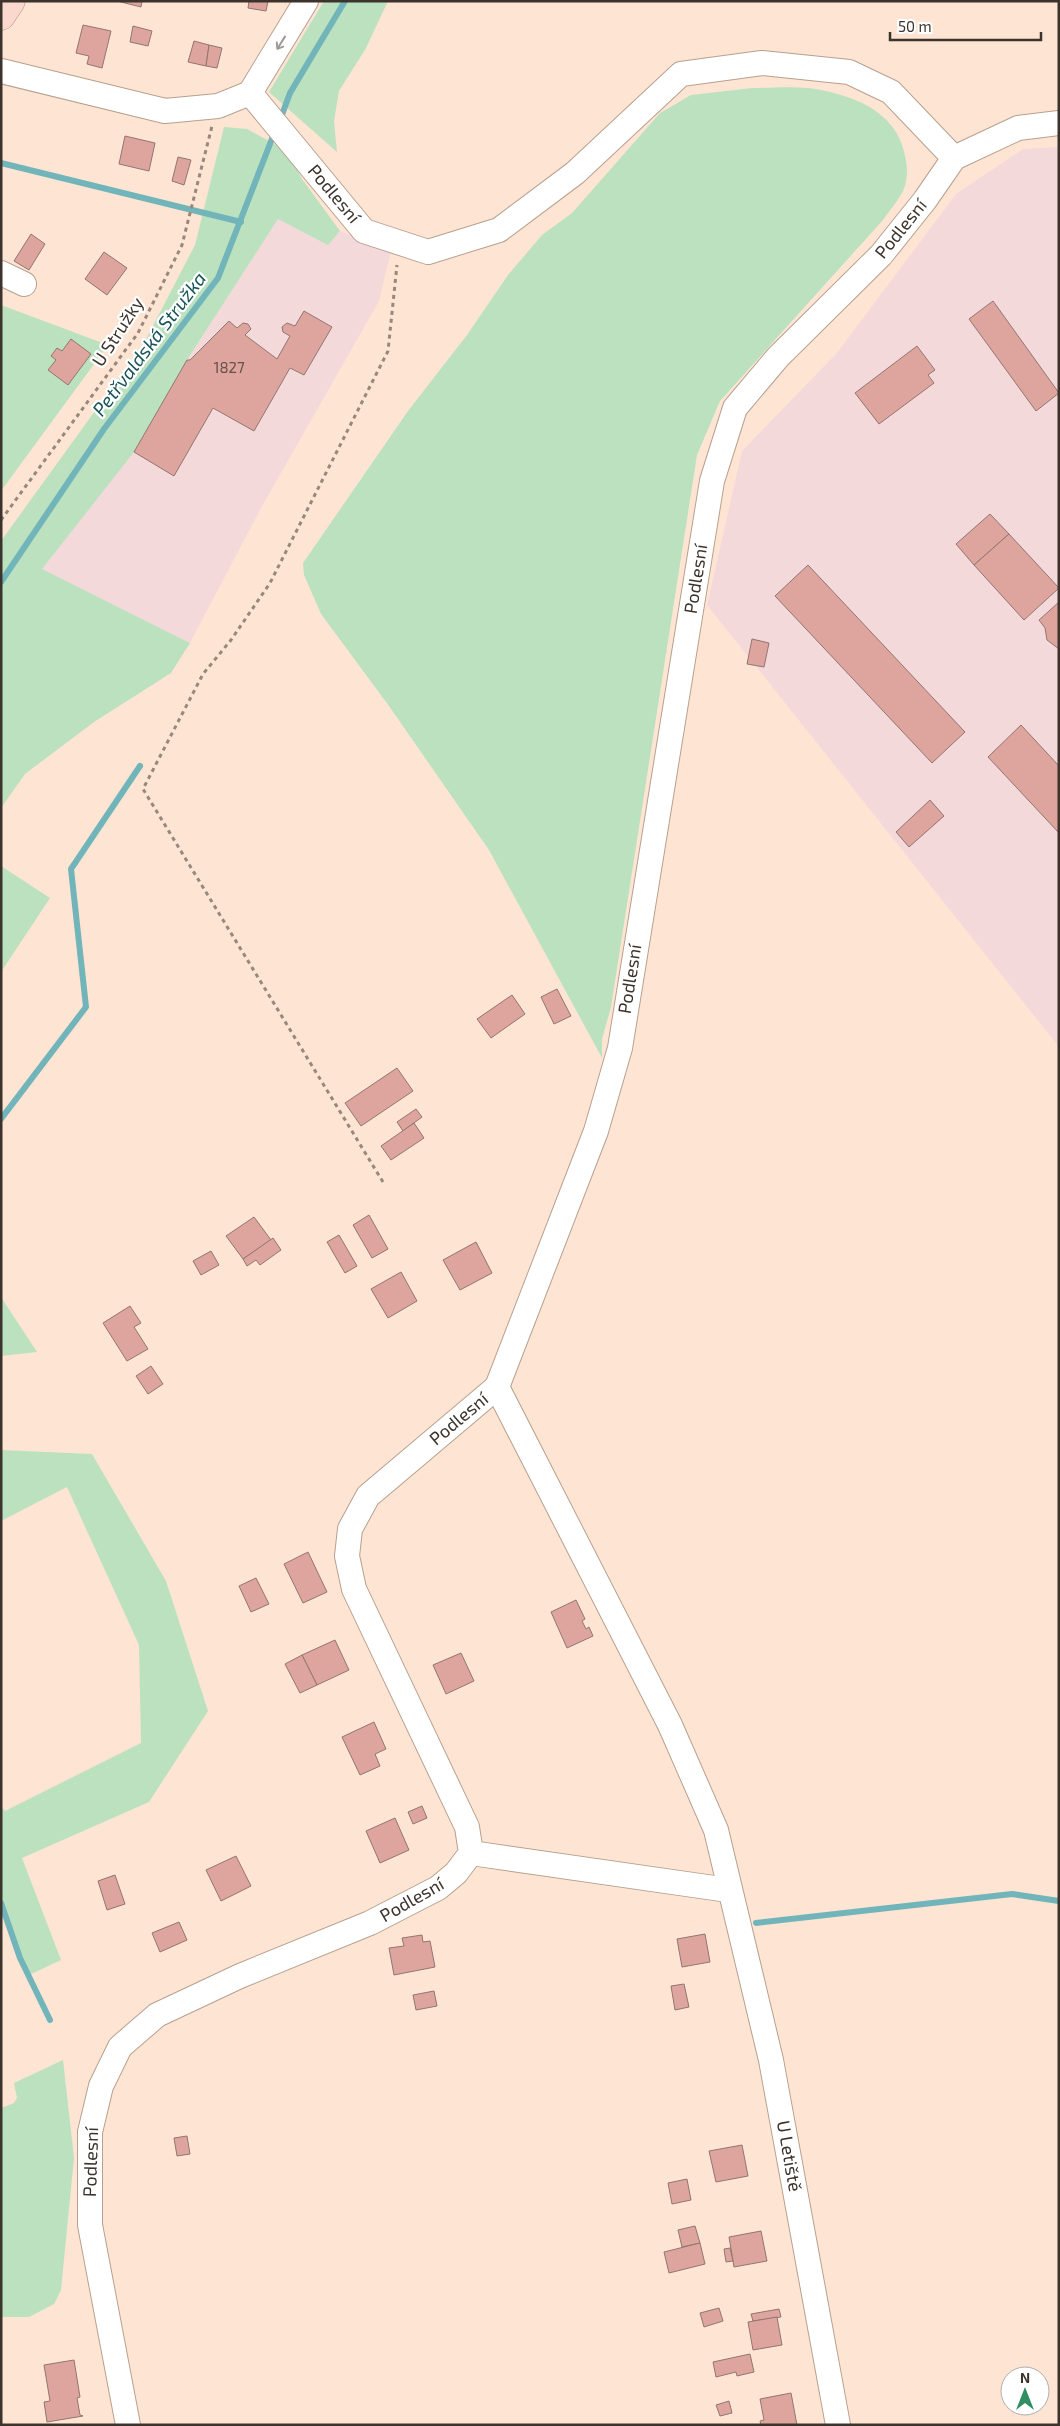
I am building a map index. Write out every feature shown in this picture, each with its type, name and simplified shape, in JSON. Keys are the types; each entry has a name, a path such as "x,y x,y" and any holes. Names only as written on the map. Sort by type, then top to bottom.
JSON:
{"main road":[{"path":"1,16 11,1"}],"street":[{"path":"1,71 165,111 218,106 250,93 306,1"},
{"name":"Podlesní","path":"128,2425 90,2225 90,2132 101,2086 120,2047 157,2014 240,1976 370,1923 438,1888 456,1873 471,1853 467,1827 354,1589 347,1556 350,1529 368,1496 496,1387 596,1131 620,1048 712,481 735,408 778,357 881,255 925,200 954,158 891,92 849,72 762,63 681,74 575,173 499,230 428,252 364,231 250,93"},
{"path":"954,158 1018,128 1059,123"},
{"path":"1,273 24,284"},
{"name":"U Letiště","path":"496,1387 670,1725 716,1830 728,1890 771,2060 838,2425"},
{"path":"471,1853 728,1890"}],"path":[{"name":"U Stružky","path":"1,520 138,333 182,245 218,106"},
{"path":"383,1182 143,789 203,674 231,640 270,583 388,351 400,242"}],"shaded area":[{"path":"1059,147 1059,1047 707,605 742,451 836,354 956,194 1023,149"},
{"path":"278,219 328,244 340,231 391,251 379,301 261,508 190,643 41,569 134,452 187,360"}],"green space":[{"path":"324,1 388,1 366,48 339,91 334,121 337,152 269,92"},
{"path":"799,87 817,89 840,95 867,106 888,122 896,133 906,161 906,180 901,195 883,220 720,401 697,455 611,1007 602,1039 602,1058 489,850 389,706 321,614 304,575 303,563 408,411 467,335 508,275 542,235 572,213 660,113 691,95 752,88"},
{"path":"224,127 247,129 289,152 302,179 340,231 328,245 278,219 187,360 134,452 42,569 190,643 171,673 94,722 25,774 1,808 1,541 144,343 195,245"},
{"path":"1,305 108,345 1,491"},
{"path":"1,866 50,898 1,972"},
{"path":"1,1297 37,1352 1,1356"},
{"path":"1,1450 92,1454 166,1581 208,1711 149,1802 22,1858 61,1960 29,1975 1,1904 1,1807 5,1811 141,1743 139,1645 67,1487 1,1521"},
{"path":"63,2060 74,2158 61,2290 54,2304 29,2317 1,2317 1,2108 14,2103 17,2098 14,2083"}],"building":[{"path":"117,1 142,1 141,7"},
{"path":"249,1 268,1 266,11 248,8"},
{"path":"83,25 111,31 102,68 87,64 89,56 76,53"},
{"path":"133,26 152,31 148,46 130,42"},
{"path":"194,41 209,45 206,66 188,62"},
{"path":"209,45 222,48 217,68 206,66"},
{"path":"125,136 155,143 149,171 119,164"},
{"path":"178,157 191,160 184,185 172,181"},
{"path":"31,234 45,244 29,270 14,261"},
{"path":"104,252 127,268 107,295 85,279"},
{"path":"993,301 1059,393 1036,411 969,319"},
{"path":"304,311 332,327 304,375 290,368 254,431 213,408 174,476 134,452 187,360 190,360 229,321 237,328 243,323 248,324 251,329 245,335 277,359 290,336 283,332 282,327 287,323 295,326"},
{"path":"71,339 91,354 68,385 48,370 56,360 51,356 57,348 62,351"},
{"path":"917,346 935,370 928,375 934,383 879,424 855,393"},
{"path":"990,514 1009,534 974,565 956,544"},
{"path":"1009,534 1059,588 1024,620 974,565"},
{"path":"808,565 965,732 932,763 775,596"},
{"path":"1059,602 1059,649 1047,640 1045,628 1039,620"},
{"path":"752,639 769,643 764,667 747,664"},
{"path":"1021,725 1059,766 1059,833 988,757"},
{"path":"930,800 944,816 909,847 896,832"},
{"path":"557,989 571,1016 554,1024 541,997"},
{"path":"512,995 525,1014 491,1038 477,1019"},
{"path":"397,1068 413,1091 361,1126 345,1103"},
{"path":"416,1109 422,1117 403,1131 397,1122"},
{"path":"414,1123 424,1138 391,1160 381,1146"},
{"path":"369,1215 388,1249 372,1258 353,1225"},
{"path":"254,1217 271,1240 243,1259 226,1236"},
{"path":"339,1235 357,1266 345,1273 327,1242"},
{"path":"273,1238 281,1250 260,1265 256,1260 247,1266 243,1259"},
{"path":"476,1242 492,1273 460,1290 443,1260"},
{"path":"211,1251 219,1265 201,1275 193,1261"},
{"path":"401,1272 417,1301 388,1318 371,1289"},
{"path":"130,1306 141,1323 134,1327 148,1349 127,1361 103,1323"},
{"path":"151,1366 163,1384 148,1394 136,1376"},
{"path":"308,1552 327,1592 303,1603 284,1564"},
{"path":"256,1578 269,1604 251,1612 239,1586"},
{"path":"576,1600 585,1619 582,1621 586,1629 589,1627 593,1636 567,1648 551,1612"},
{"path":"335,1640 349,1670 317,1685 302,1655"},
{"path":"461,1653 474,1681 446,1694 433,1665"},
{"path":"302,1655 317,1685 300,1693 285,1664"},
{"path":"374,1722 386,1749 375,1754 380,1766 360,1775 342,1737"},
{"path":"422,1806 427,1818 413,1824 408,1812"},
{"path":"395,1818 409,1850 380,1863 366,1831"},
{"path":"236,1856 251,1886 221,1901 206,1870"},
{"path":"115,1875 125,1904 107,1910 98,1881"},
{"path":"179,1922 187,1940 160,1952 152,1933"},
{"path":"705,1934 710,1962 682,1967 677,1939"},
{"path":"422,1935 423,1942 430,1941 435,1967 394,1975 389,1948 404,1946 402,1938"},
{"path":"684,1984 689,2007 675,2010 671,1986"},
{"path":"434,1991 437,2006 416,2010 413,1995"},
{"path":"187,2136 190,2154 177,2156 174,2138"},
{"path":"742,2145 748,2176 716,2182 709,2151"},
{"path":"687,2179 691,2200 672,2204 668,2183"},
{"path":"695,2226 700,2243 682,2247 678,2230"},
{"path":"761,2231 767,2261 734,2267 729,2237"},
{"path":"700,2243 705,2264 669,2273 664,2252"},
{"path":"730,2248 733,2261 726,2262 724,2249"},
{"path":"719,2308 723,2321 704,2327 700,2313"},
{"path":"779,2309 781,2317 753,2321 751,2314"},
{"path":"777,2317 782,2345 753,2350 748,2322"},
{"path":"750,2354 754,2372 737,2376 736,2372 716,2377 713,2362"},
{"path":"74,2360 80,2397 77,2398 80,2415 83,2416 47,2422 44,2402 50,2401 44,2365"},
{"path":"791,2393 797,2425 761,2425 760,2421 764,2420 760,2399"},
{"path":"729,2401 732,2413 720,2416 716,2405"}],"waterway":[{"name":"Petřvaldská Stružka","path":"280,120 290,93 345,1"},
{"name":"Petřvaldská Stružka","path":"1,582 104,429 218,278 275,131"},
{"path":"1,163 241,222"},
{"path":"1,1119 86,1007 71,869 140,766"},
{"path":"756,1923 1012,1894 1059,1901"},
{"path":"1,1903 20,1958 50,2020"}]}
